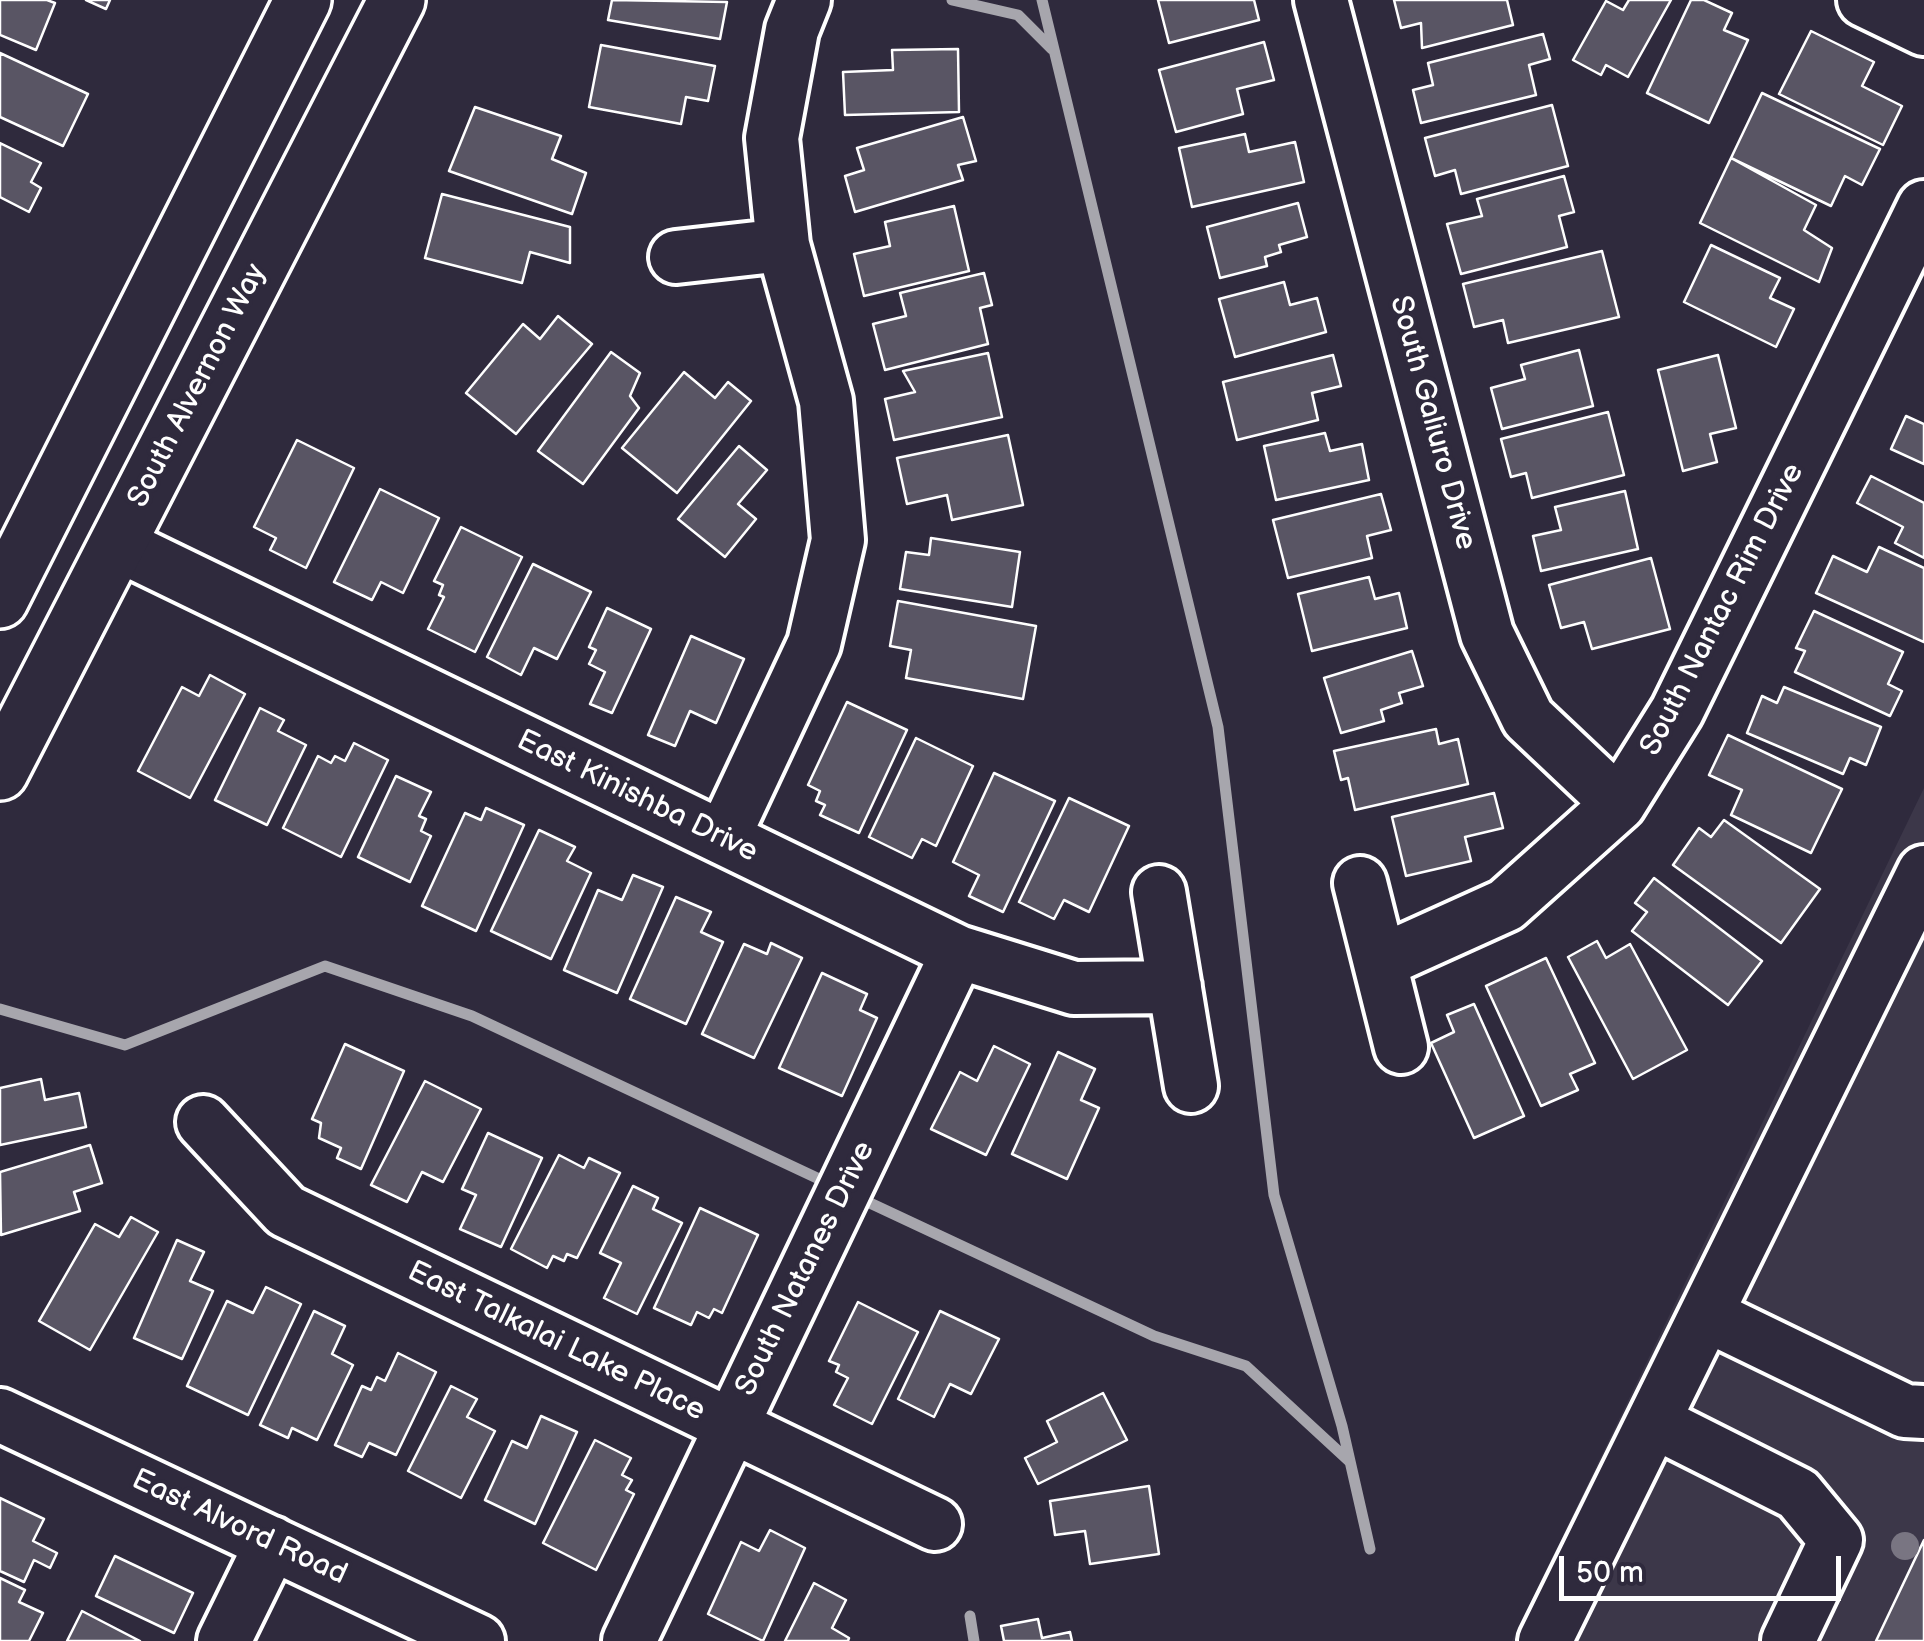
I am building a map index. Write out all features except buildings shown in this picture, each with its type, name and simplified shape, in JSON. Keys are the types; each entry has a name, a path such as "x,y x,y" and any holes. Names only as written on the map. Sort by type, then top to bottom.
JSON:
{"main road":[{"path":"0,600 303,0"},
{"name":"South Alvernon Way","path":"0,772 396,0"}],"street":[{"path":"724,838 814,644 838,540 826,401 783,244 772,138 792,30 804,0"},
{"name":"South Galiuro Drive","path":"1321,0 1487,634 1528,718 1618,804"},
{"path":"1864,0 1924,30"},
{"name":"South Nantac Rim Drive","path":"1380,962 1506,905 1618,804 1677,711 1924,206"},
{"path":"676,257 783,244"},
{"name":"East Kinishba Drive","path":"117,544 958,952 1074,988 1175,987"},
{"path":"1545,1641 1924,872"},
{"path":"1360,883 1401,1047"},
{"path":"1159,892 1191,1086"},
{"name":"South Natanes Drive","path":"629,1641 958,952"},
{"name":"East Talkalai Lake Place","path":"203,1122 286,1212 935,1524"},
{"path":"1707,1315 1914,1412"},
{"name":"East Alvord Road","path":"0,1414 478,1641"},
{"path":"1655,1422 1798,1494 1836,1540 1788,1641"},
{"path":"224,1641 272,1543"}],"shaded area":[{"path":"1924,788 1924,1641 1512,1641"}],"waterway":[{"path":"952,0 1018,15 1052,49"},
{"path":"1042,0 1218,727 1274,1195 1342,1426 1370,1549"},
{"path":"0,1009 125,1045 325,966 472,1016 834,1186"},
{"path":"855,1196 1154,1336 1246,1366 1349,1461"},
{"path":"970,1616 974,1641"}]}
